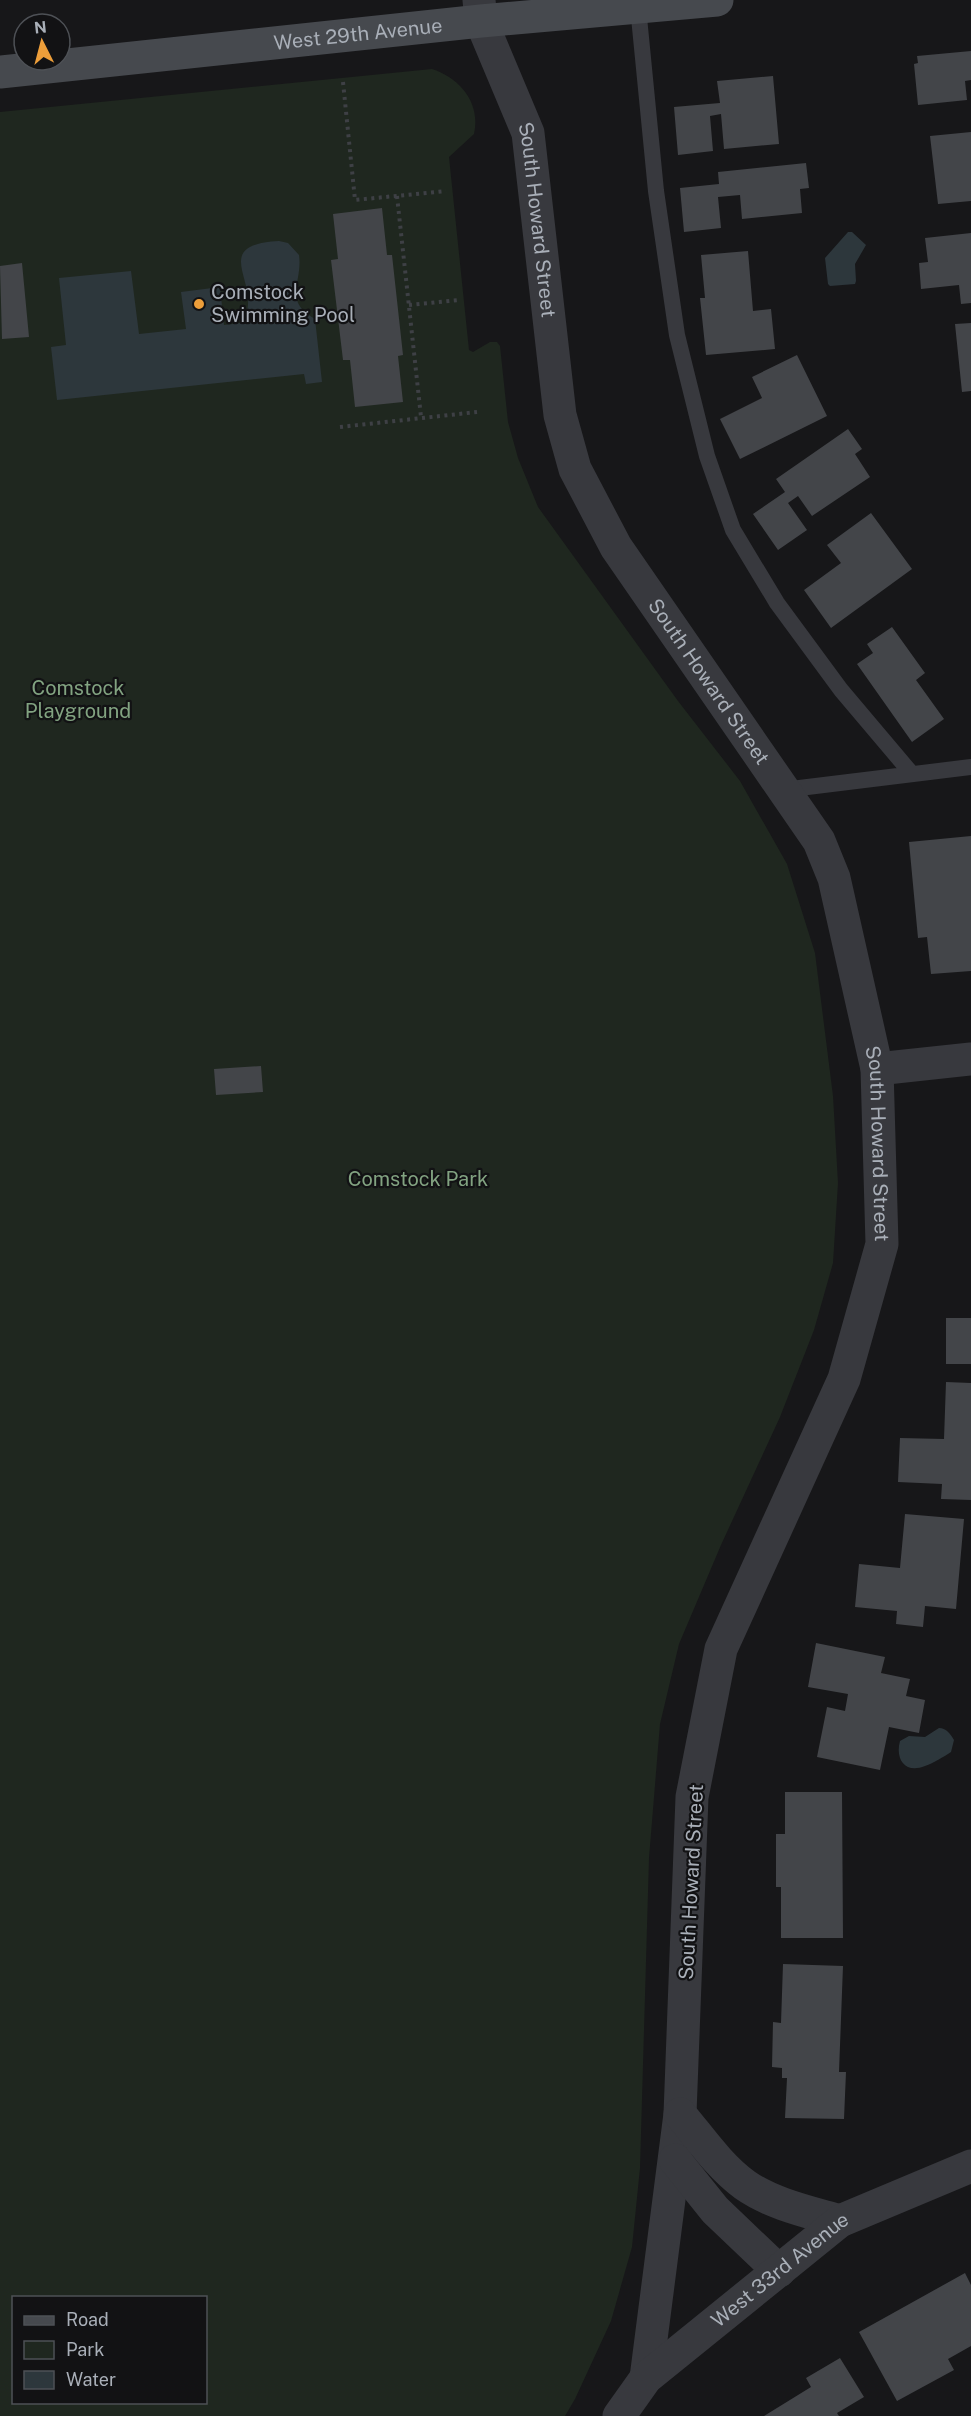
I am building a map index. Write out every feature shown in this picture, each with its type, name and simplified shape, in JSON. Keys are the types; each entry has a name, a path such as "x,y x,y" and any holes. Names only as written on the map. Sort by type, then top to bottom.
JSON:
{"main road":[{"name":"West 29th Avenue","path":"0,72 480,11 639,7 717,0"}],"street":[{"name":"South Howard Street","path":"480,11 528,134 561,415 575,470 616,547 819,841 834,878 877,1069 882,1244 844,1379 721,1649 692,1797 680,2114 646,2379"},
{"path":"877,1069 971,1059"},
{"path":"680,2114 714,2157 747,2186 783,2204 840,2221"},
{"path":"675,2160 715,2210 779,2271"},
{"name":"West 33rd Avenue","path":"619,2416 646,2379 840,2221 971,2166"}],"lane":[{"path":"639,7 656,191 676,335 706,456 733,530 777,603 841,690 912,774"},
{"path":"783,790 971,767"}],"path":[{"path":"343,82 355,200 446,191"},
{"path":"397,196 421,417"},
{"path":"409,305 460,300"},
{"path":"340,426 477,412"}],"green space":[{"name":"Comstock Park","path":"432,69 459,85 471,102 474,112 474,134 449,157 469,350 473,352 490,342 497,342 500,346 508,422 518,458 538,507 678,701 740,781 787,864 815,953 833,1096 838,1183 833,1263 814,1330 780,1417 721,1545 679,1644 660,1724 649,1858 640,2168 632,2247 611,2321 565,2416 0,2416 0,112"}],"water":[{"path":"848,232 852,232 866,245 855,264 855,284 830,286 825,258"},
{"path":"279,241 288,243 299,255 296,298 305,312 315,319 322,382 306,384 304,374 57,400 51,347 66,345 59,278 131,271 139,334 186,329 181,292 220,287 224,325 241,323 247,309 248,296 241,259 245,250 257,244"},
{"path":"939,1728 948,1731 954,1740 951,1752 918,1768 912,1768 903,1763 899,1754 900,1741 909,1736 925,1737"}],"building":[{"path":"971,51 971,80 965,81 967,100 918,105 914,64 918,63 917,56"},
{"path":"773,76 779,144 724,149 721,114 710,116 713,151 678,155 674,107 720,103 717,81"},
{"path":"971,132 971,201 938,204 930,136"},
{"path":"806,163 809,188 800,189 802,213 742,219 740,195 718,197 721,228 684,232 680,188 719,184 718,172"},
{"path":"382,208 387,255 392,255 403,355 398,356 403,402 355,407 350,360 343,360 331,260 338,259 333,214"},
{"path":"971,233 971,303 961,304 959,285 921,289 919,263 928,262 925,238"},
{"path":"748,251 753,311 771,309 775,349 706,355 700,298 705,298 701,255"},
{"path":"22,263 29,337 2,339 0,266"},
{"path":"971,323 971,391 962,392 955,324"},
{"path":"797,355 827,416 740,459 720,419 762,398 752,377"},
{"path":"848,429 862,449 855,454 870,477 812,516 798,496 788,503 807,530 778,550 753,514 785,492 776,479"},
{"path":"871,513 912,569 831,628 804,590 841,563 827,545"},
{"path":"892,627 925,673 916,680 944,719 912,742 857,664 873,653 867,644"},
{"path":"971,836 971,971 931,974 927,937 918,938 909,842"},
{"path":"261,1066 263,1092 216,1095 214,1069"},
{"path":"946,1318 971,1318 971,1364 946,1364"},
{"path":"946,1382 971,1383 971,1500 941,1499 942,1484 898,1482 900,1438 944,1439"},
{"path":"905,1514 964,1519 956,1609 925,1606 923,1627 896,1624 897,1611 855,1607 859,1564 900,1568"},
{"path":"816,1643 885,1657 881,1673 910,1679 906,1696 925,1700 919,1733 889,1727 880,1770 817,1757 827,1707 845,1711 848,1694 808,1687"},
{"path":"785,1792 842,1792 843,1938 781,1938 781,1887 776,1887 776,1834 785,1834"},
{"path":"783,1964 843,1966 839,2072 846,2072 844,2119 785,2118 787,2078 782,2078 782,2068 772,2067 773,2022 781,2023"},
{"path":"965,2273 971,2285 971,2346 948,2359 954,2370 897,2401 859,2332"},
{"path":"840,2358 864,2397 837,2413 839,2416 764,2416 811,2387 806,2378"}],"place":[{"name":"Comstock Swimming Pool","path":"199,304"}],"park label":[{"name":"Comstock Playground","path":"78,700"}]}
